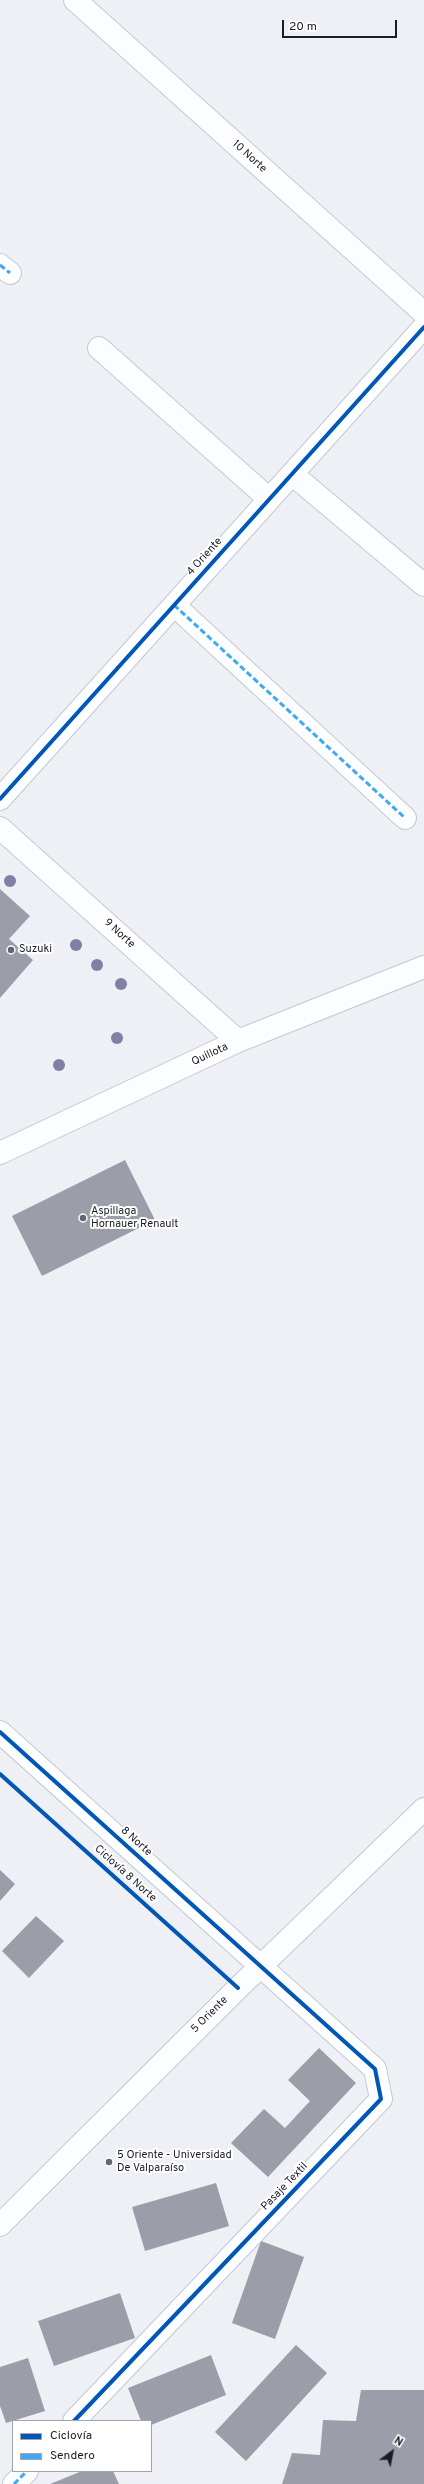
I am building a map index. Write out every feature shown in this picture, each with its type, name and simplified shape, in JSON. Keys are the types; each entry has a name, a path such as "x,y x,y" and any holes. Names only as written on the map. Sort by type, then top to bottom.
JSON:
{"street":[{"name":"10 Norte","path":"74,0 424,313"},
{"name":"4 Oriente","path":"0,799 424,327"},
{"path":"99,348 269,499"},
{"path":"292,474 424,585"},
{"path":"174,605 405,818"},
{"name":"9 Norte","path":"0,828 238,1041"},
{"name":"Quillota","path":"0,1153 238,1041 424,967"},
{"name":"8 Norte","path":"0,1732 261,1966"},
{"name":"5 Oriente","path":"0,2225 261,1966 424,1809"},
{"name":"Pasaje Textil","path":"75,2420 381,2099 375,2069 261,1966"},
{"path":"14,2484 26,2472"}],"building":[{"name":"Suzuki","path":"0,889 30,916 9,939 33,960 0,998"},
{"name":"Aspillaga Hornauer Renault","path":"125,1160 155,1220 42,1276 12,1216"},
{"path":"0,1870 15,1884 0,1901"},
{"path":"36,1916 64,1941 29,1978 2,1951"},
{"path":"319,2048 356,2083 268,2177 231,2143 264,2109 285,2128 310,2101 288,2080"},
{"path":"216,2183 229,2226 145,2251 132,2207"},
{"path":"261,2241 304,2257 275,2339 232,2323"},
{"path":"120,2293 135,2338 54,2366 38,2321"},
{"path":"296,2345 327,2373 246,2461 215,2432"},
{"path":"211,2355 226,2395 152,2425 152,2420 141,2420 128,2388"},
{"path":"28,2358 45,2411 6,2423 0,2406 0,2367"},
{"path":"361,2390 424,2390 424,2484 282,2484 292,2453 320,2455 323,2420 356,2421"},
{"path":"80,2472 113,2472 119,2484 50,2484"}],"marked path":[{"path":"0,265 10,273"},
{"path":"174,605 405,818"},
{"path":"14,2484 26,2472"}],"cycle path":[{"path":"0,799 424,327"},
{"path":"0,1732 375,2069 381,2099 75,2420"},
{"name":"Ciclovía 8 Norte","path":"0,1774 238,1988"}],"place":[{"name":"Suzuki","path":"11,950"},
{"name":"Aspillaga Hornauer Renault","path":"83,1218"},
{"name":"5 Oriente - Universidad De Valparaíso","path":"109,2162"}]}
